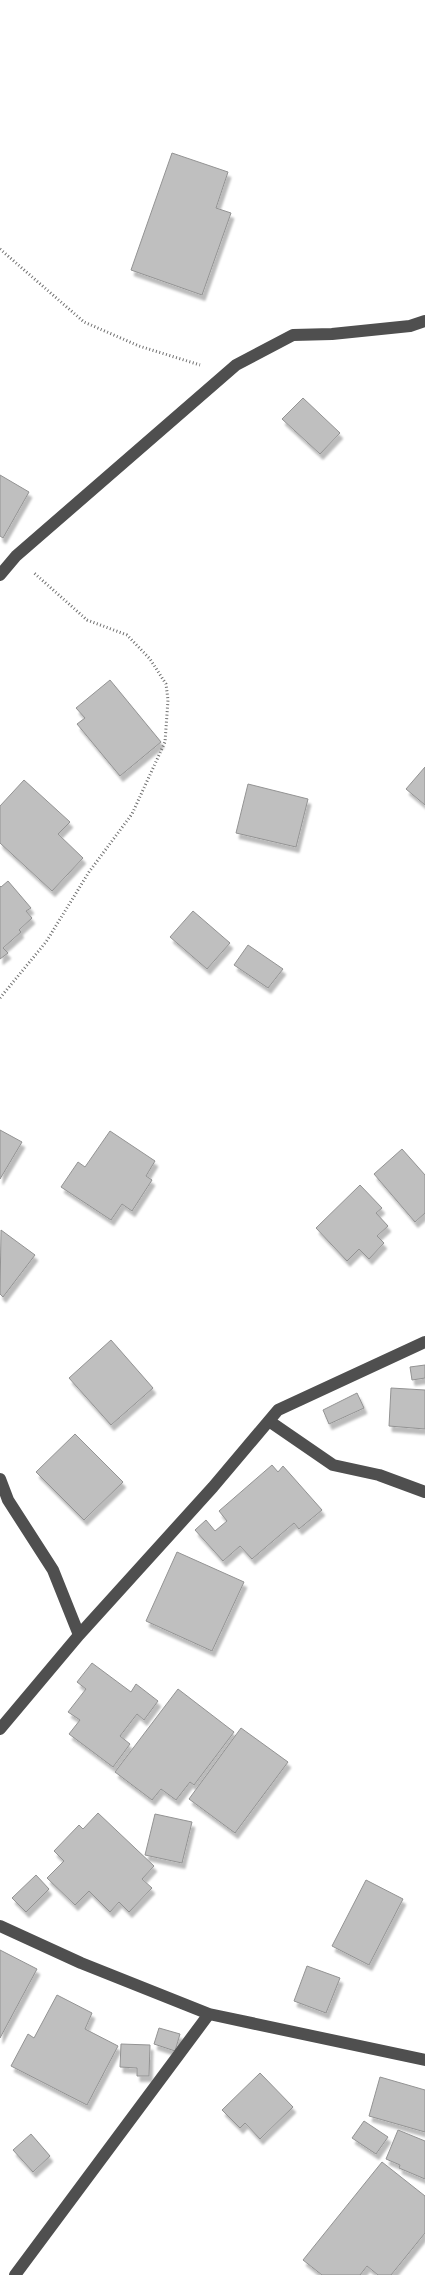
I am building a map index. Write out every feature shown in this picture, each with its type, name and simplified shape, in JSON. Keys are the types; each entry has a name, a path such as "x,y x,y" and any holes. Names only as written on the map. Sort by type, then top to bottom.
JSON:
{"street":[{"path":"0,575 16,556 236,365 293,335 332,334 410,326 425,321"},
{"path":"0,1729 79,1635 213,1487 278,1410 425,1342"},
{"path":"269,1421 333,1465 379,1475 425,1492"},
{"path":"0,1479 8,1500 53,1570 79,1635"},
{"path":"0,1926 81,1963 209,2014 425,2060"},
{"path":"15,2275 209,2014"}],"path":[{"path":"0,249 84,322 139,346 227,373"},
{"path":"0,998 46,942 89,872 132,814 165,742 168,700 166,684 150,659 127,635 87,620 16,556"}],"building":[{"path":"172,153 228,172 216,208 231,213 202,295 131,270"},
{"path":"303,398 340,433 320,454 282,419"},
{"path":"0,475 29,492 3,538 0,536"},
{"path":"110,680 161,742 120,776 77,724 85,718 76,708"},
{"path":"425,767 425,805 406,789"},
{"path":"24,780 70,822 58,834 83,858 52,891 0,843 0,806"},
{"path":"248,784 308,799 296,847 236,833"},
{"path":"8,881 31,908 26,911 32,918 19,930 21,932 3,948 8,953 0,959 0,886"},
{"path":"193,911 230,943 207,969 170,937"},
{"path":"248,945 283,969 268,988 234,965"},
{"path":"0,1130 22,1142 0,1179"},
{"path":"110,1131 155,1161 146,1176 152,1180 132,1211 122,1204 111,1220 61,1187 78,1162 85,1167"},
{"path":"402,1149 425,1175 425,1213 415,1222 374,1174"},
{"path":"360,1185 382,1208 376,1213 388,1226 377,1236 384,1243 369,1259 359,1249 347,1261 316,1228"},
{"path":"1,1230 35,1255 3,1297 0,1294"},
{"path":"111,1340 153,1388 111,1425 69,1378"},
{"path":"425,1365 425,1378 412,1380 410,1367"},
{"path":"391,1388 425,1390 425,1429 389,1426"},
{"path":"357,1393 364,1408 329,1424 323,1410"},
{"path":"75,1434 123,1482 84,1520 36,1472"},
{"path":"272,1465 278,1472 283,1466 322,1510 299,1529 294,1523 252,1559 240,1546 223,1561 195,1530 206,1520 215,1531 227,1521 219,1511"},
{"path":"177,1552 244,1582 212,1651 146,1621"},
{"path":"92,1663 131,1692 136,1684 158,1701 144,1720 137,1714 120,1736 130,1744 113,1767 69,1734 80,1720 68,1712 86,1689 77,1682"},
{"path":"178,1689 234,1732 194,1785 190,1782 176,1800 161,1789 152,1800 115,1772"},
{"path":"241,1728 288,1762 235,1833 189,1799"},
{"path":"98,1813 154,1866 142,1879 152,1888 129,1912 119,1902 110,1912 89,1891 75,1905 47,1878 64,1861 54,1851 79,1825 83,1829"},
{"path":"155,1814 192,1822 182,1863 145,1855"},
{"path":"36,1875 49,1889 26,1912 12,1898"},
{"path":"366,1880 403,1899 369,1965 332,1946"},
{"path":"0,1950 37,1969 0,2038"},
{"path":"307,1966 340,1978 326,2013 294,2001"},
{"path":"57,1995 92,2013 85,2029 118,2046 87,2105 11,2066 28,2034 34,2038"},
{"path":"159,2028 180,2034 175,2051 154,2044"},
{"path":"121,2044 150,2045 149,2076 137,2076 137,2068 120,2067"},
{"path":"260,2073 293,2107 260,2139 245,2123 240,2128 222,2110"},
{"path":"380,2077 425,2090 425,2132 369,2116"},
{"path":"364,2121 388,2137 376,2154 352,2138"},
{"path":"398,2130 425,2141 425,2179 399,2168 400,2165 386,2159"},
{"path":"31,2134 50,2156 33,2172 13,2150"},
{"path":"382,2162 425,2196 425,2233 391,2275 378,2275 367,2266 360,2275 322,2275 303,2260"}]}
